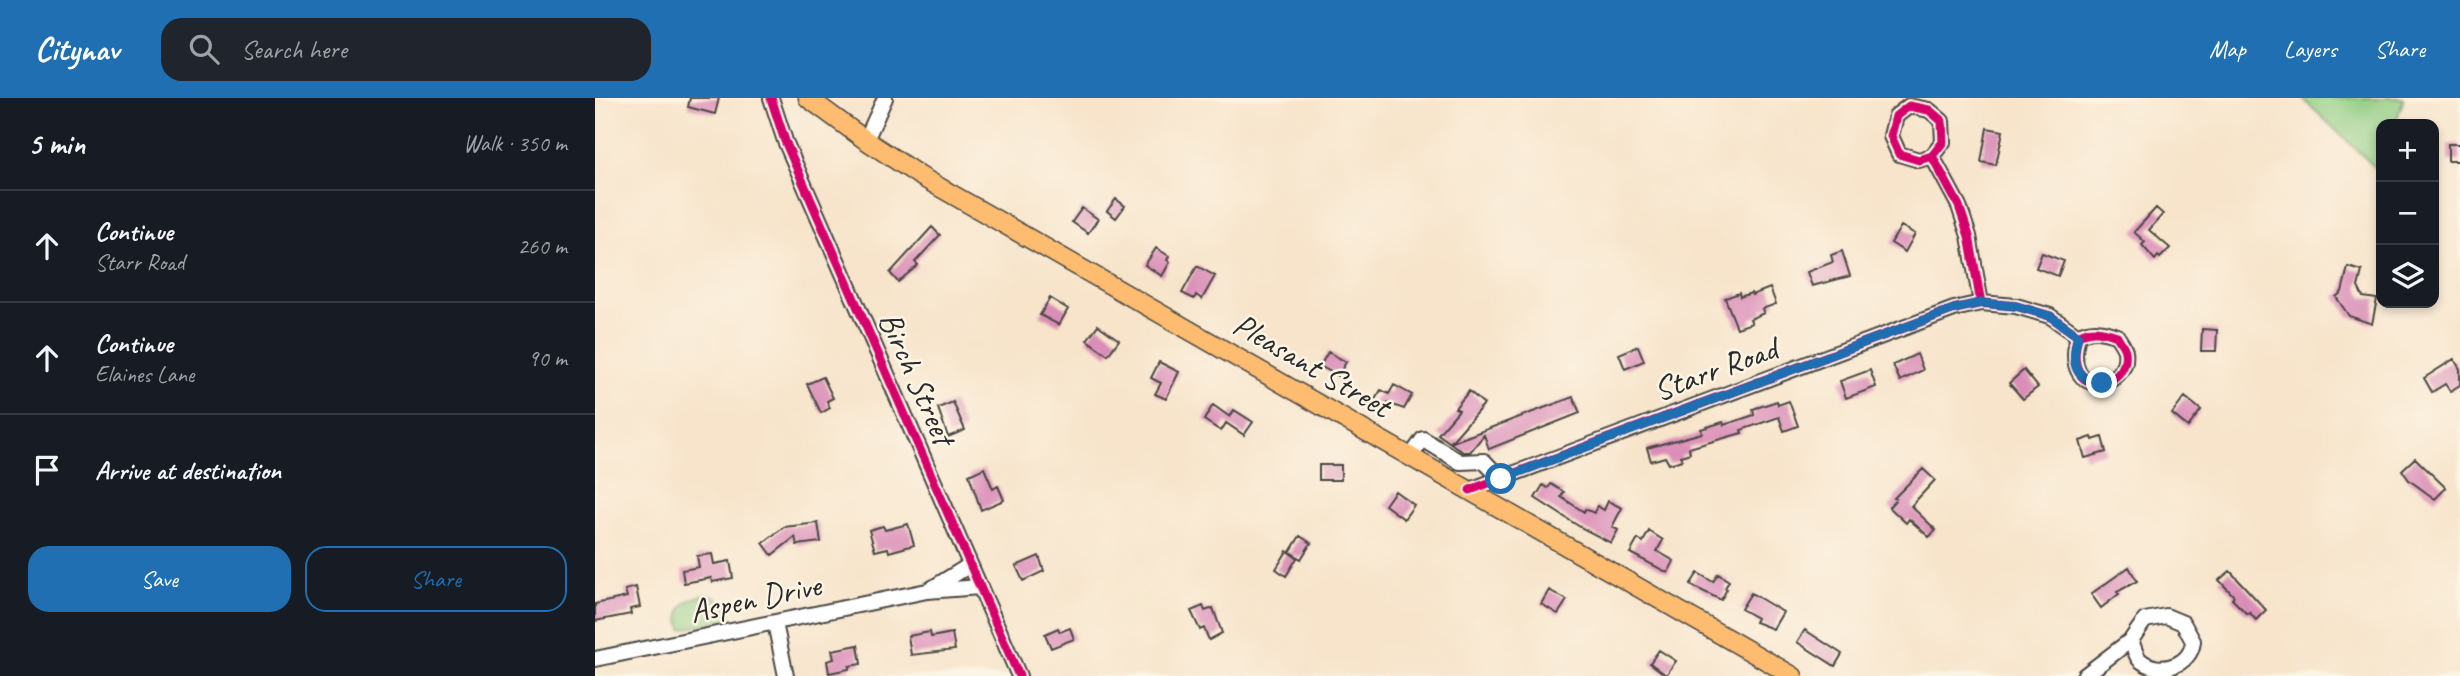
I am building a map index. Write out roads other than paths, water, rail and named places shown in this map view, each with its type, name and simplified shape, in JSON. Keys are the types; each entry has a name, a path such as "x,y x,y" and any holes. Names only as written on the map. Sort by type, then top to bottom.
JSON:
{"main road":[{"name":"Pleasant Street","path":"808,98 866,141 920,176 1793,676"}],"street":[{"name":"Birch Street","path":"771,98 785,141 1019,676"},
{"path":"866,141 884,98"},
{"path":"1932,156 1959,206 1969,236 1981,303"},
{"name":"Starr Road","path":"1470,490 1954,309 1981,303 2016,306 2050,316 2078,336"},
{"path":"1411,456 1423,439 1460,462 1484,461 1501,479"},
{"name":"Aspen Drive","path":"927,591 970,565"},
{"name":"Aspen Drive","path":"595,659 927,591 980,587"},
{"path":"2084,676 2131,640 2145,620 2166,616 2183,623 2192,634 2193,641 2187,659 2179,666 2168,669 2151,666 2139,660 2131,640"},
{"path":"775,624 786,676"}]}
